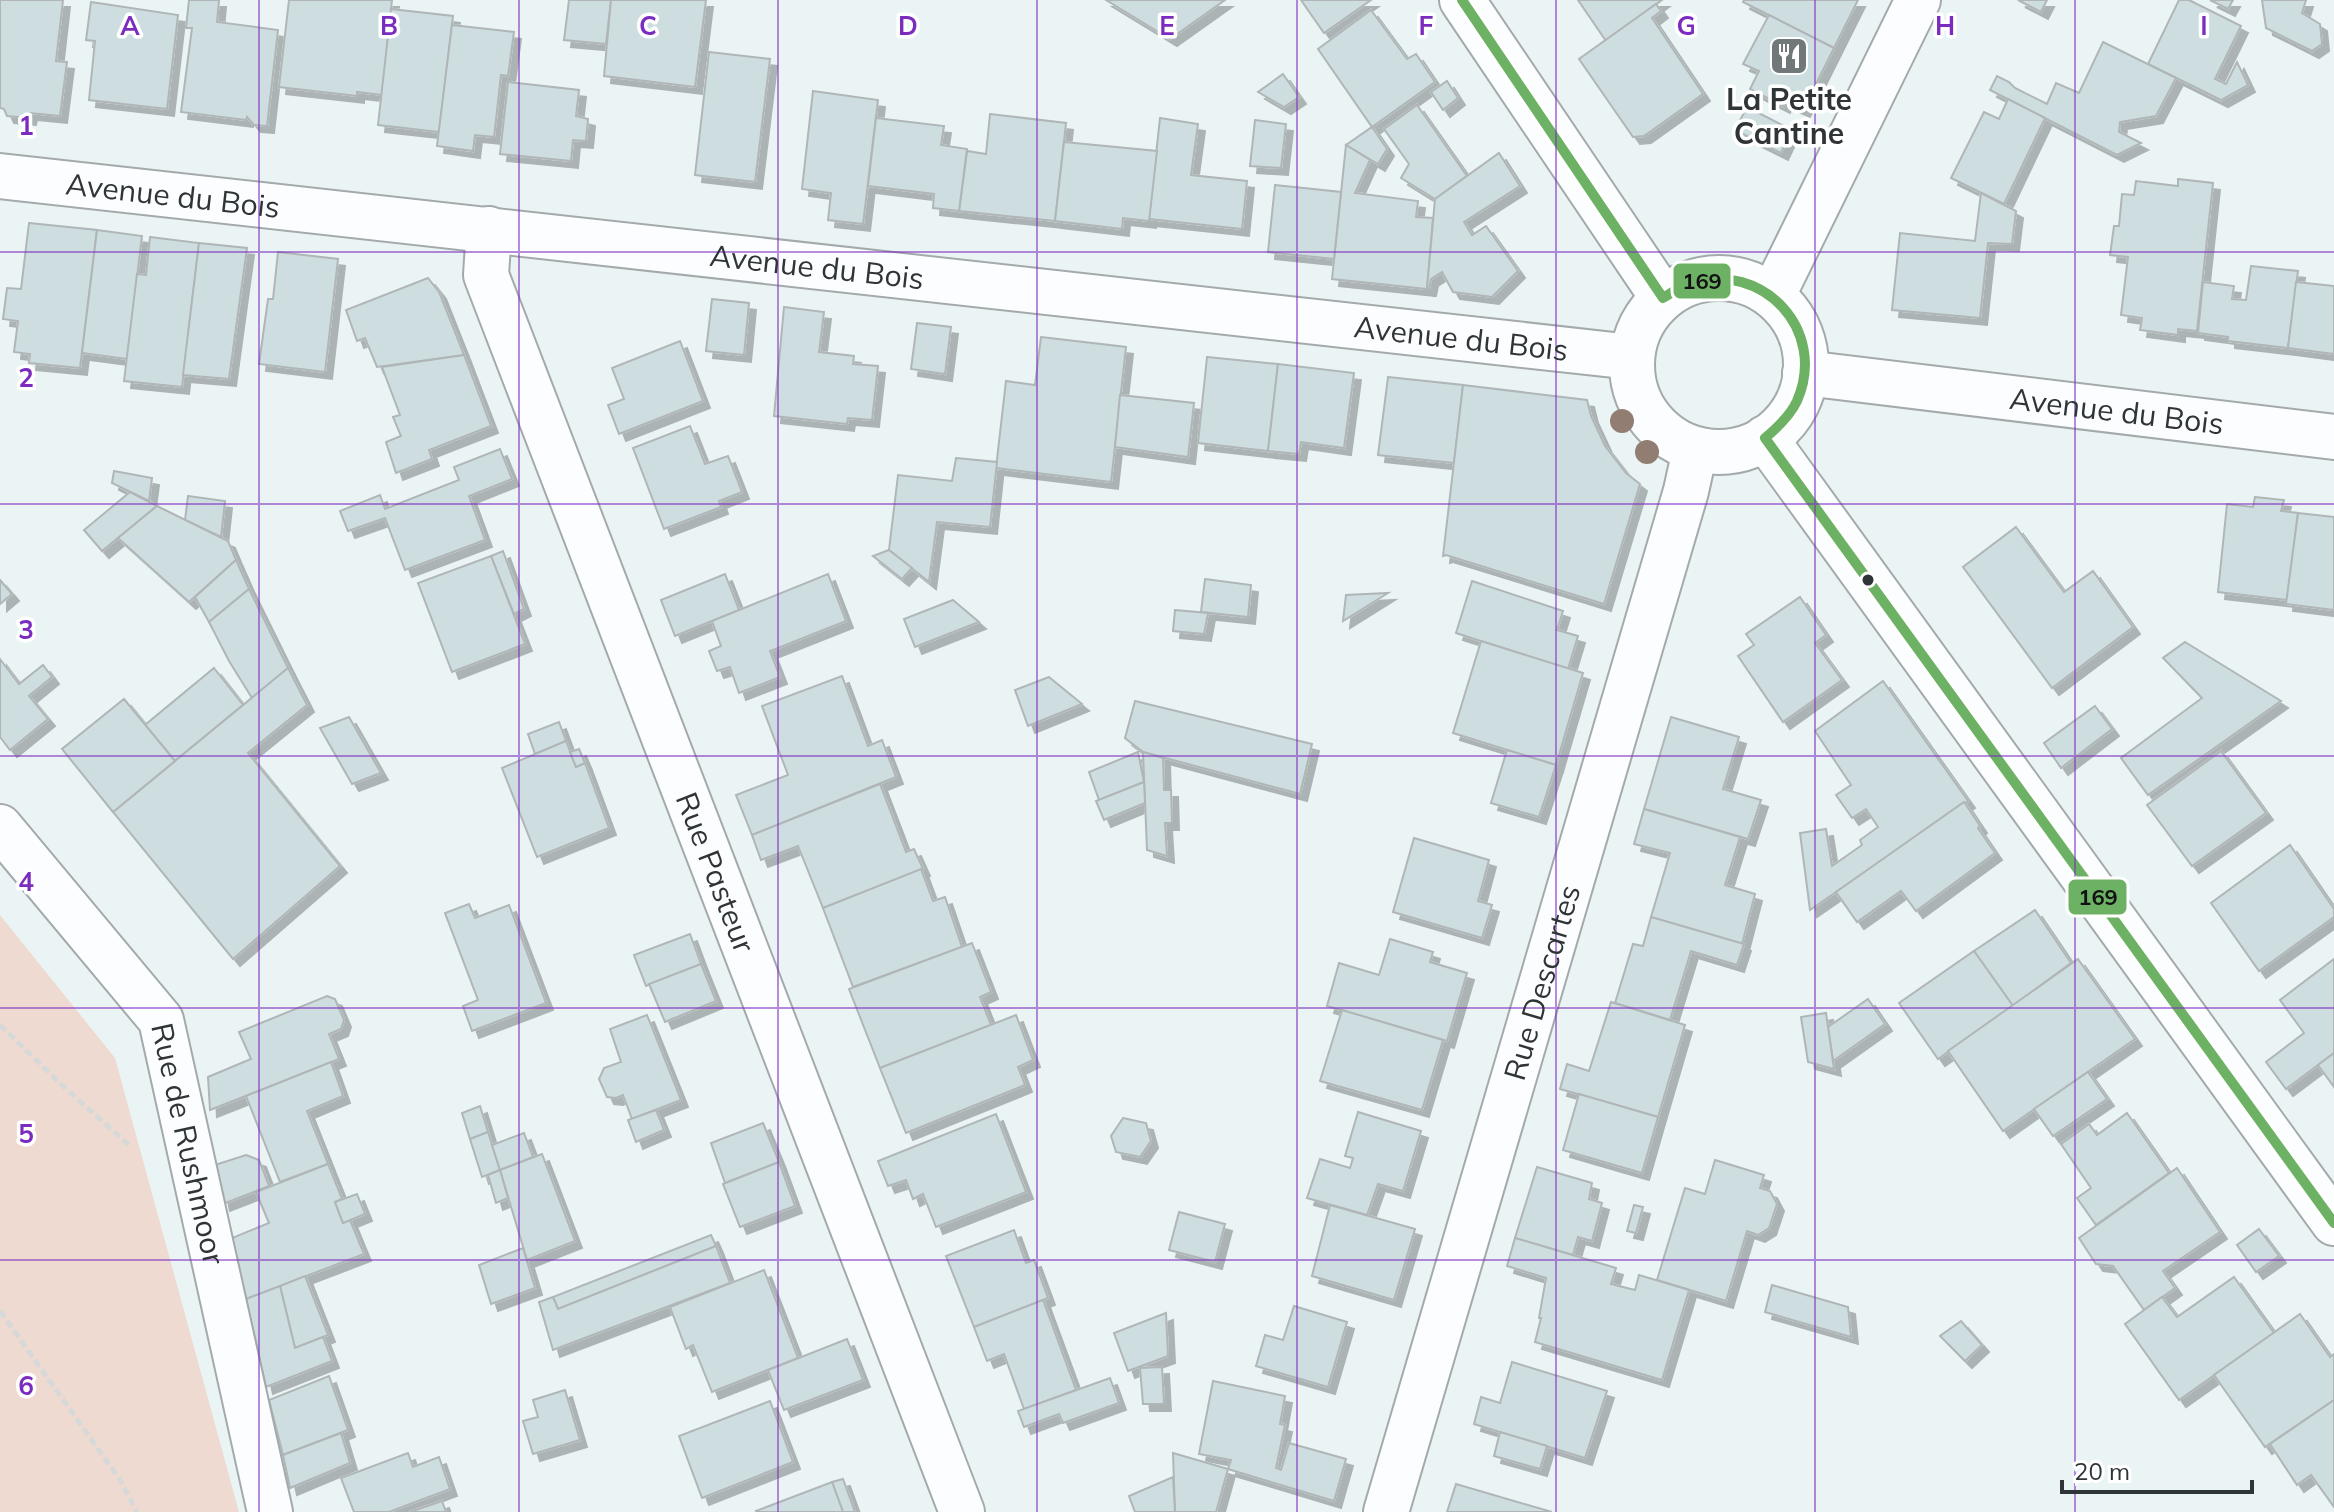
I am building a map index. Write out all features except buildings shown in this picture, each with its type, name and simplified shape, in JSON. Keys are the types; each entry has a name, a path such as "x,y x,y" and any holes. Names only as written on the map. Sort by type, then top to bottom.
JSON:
{"street":[{"path":"1462,0 1663,298"},
{"path":"1773,295 1918,0"},
{"name":"Avenue du Bois","path":"0,176 1632,357"},
{"name":"Rue Pasteur","path":"489,229 486,275 962,1512"},
{"path":"1717,277 1747,282 1773,295 1792,317 1804,344 1805,373 1799,398 1786,421 1765,438 1738,450 1695,450 1658,427 1642,407 1633,383 1632,357 1637,335 1648,314 1663,298 1688,283 1717,277"},
{"name":"Avenue du Bois","path":"1805,373 2334,437"},
{"path":"1765,438 2334,1223"},
{"name":"Rue Descartes","path":"1386,1512 1686,491 1695,450"},
{"name":"Rue de Rushmoor","path":"0,827 161,1020 270,1512"}],"path":[{"path":"0,1025 133,1148"},
{"path":"0,1311 120,1480 137,1512"}],"shaded area":[{"path":"0,915 115,1058 239,1512 0,1512"}],"transit line":[{"name":"169","path":"1462,0 1663,298 1686,284 1717,279 1742,282 1764,292 1782,307 1796,327 1804,350 1804,375 1794,406 1765,438 2334,1223"}],"place":[{"name":"La Petite Cantine","path":"1789,56"}]}
